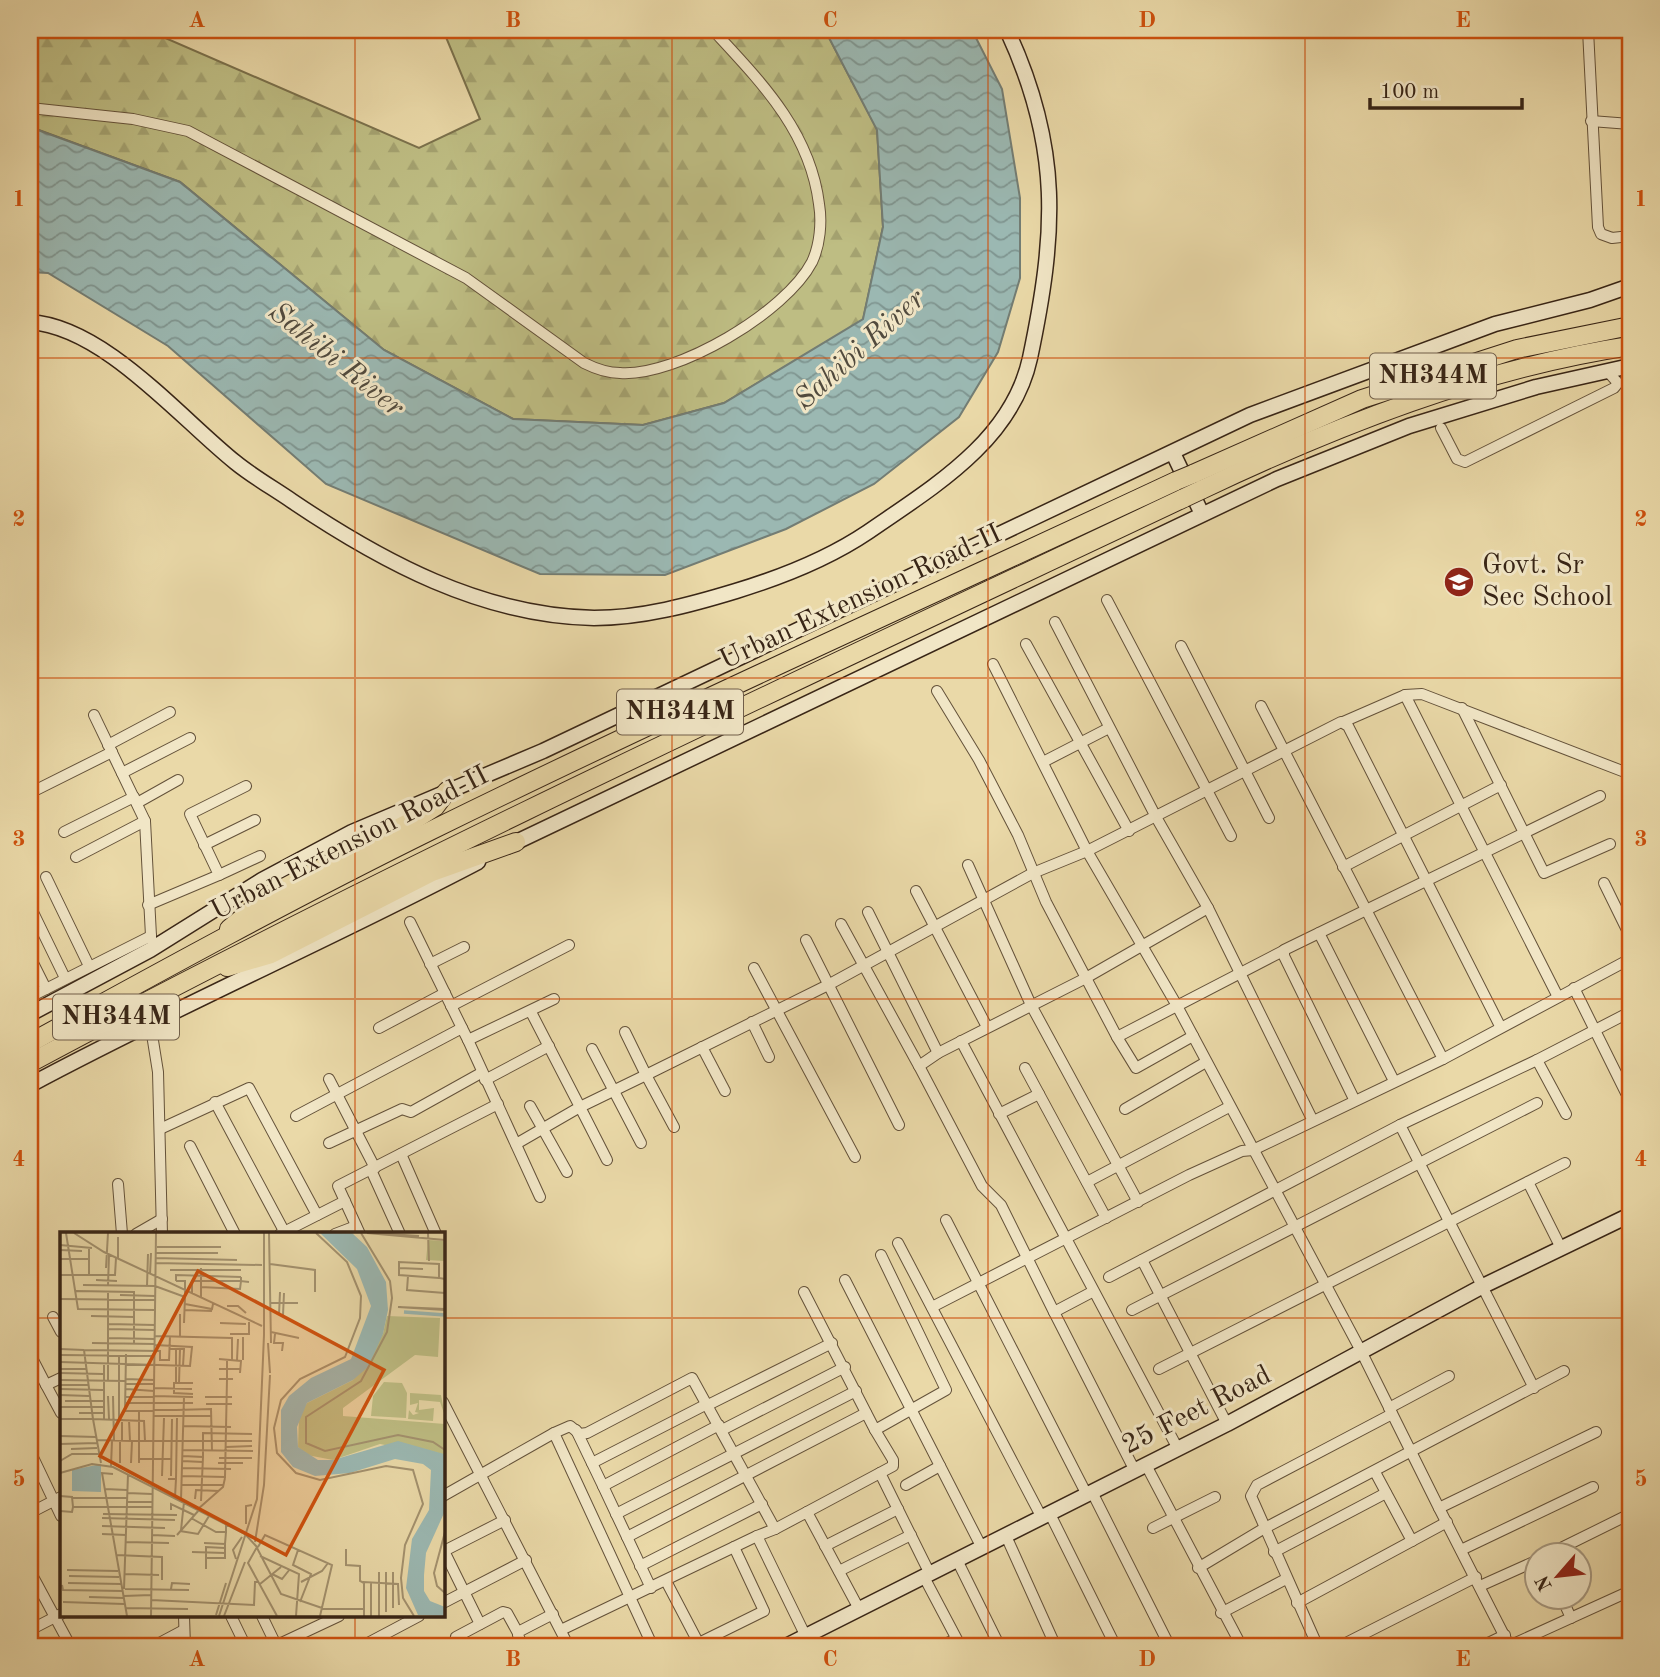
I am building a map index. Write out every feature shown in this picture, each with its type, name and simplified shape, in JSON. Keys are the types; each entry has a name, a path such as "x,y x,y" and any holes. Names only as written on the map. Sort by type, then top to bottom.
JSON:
{"highway":[{"name":"Urban Extension Road-II","path":"30,1043 223,938 444,824 860,625 1190,482 1244,450 1362,400 1517,349 1630,326"},
{"name":"Urban Extension Road-II","path":"1190,482 1246,469 1374,416 1493,378 1583,353 1630,346"},
{"name":"Urban Extension Road-II","path":"30,1063 202,971 1184,498 1190,482"},
{"path":"223,938 232,923 270,895 416,819 435,807 447,792"},
{"path":"202,971 235,966 271,954 432,872 516,842"}],"street":[{"path":"30,108 133,119 188,131 466,278 584,363 599,370 621,374 673,365 707,348 767,309 801,279 818,244 820,205 808,159 796,134 772,94 713,30"},
{"path":"30,322 51,323 80,337 127,369 235,462 376,555 431,581 536,612 593,618 643,615 705,600 763,582 854,542 977,450 1002,423 1017,397 1027,369 1047,266 1050,240 1049,184 1041,130 1007,30"},
{"path":"1588,30 1599,232 1607,237 1630,236"},
{"path":"1591,121 1630,124"},
{"path":"30,1014 150,943 352,832 543,751 1250,415 1495,324 1590,300 1630,286"},
{"path":"30,1085 150,1022 369,920 516,842 1276,479 1409,426 1536,387 1630,366"},
{"path":"1441,428 1457,459 1465,462 1614,388 1618,383 1608,372"},
{"path":"1172,453 1202,513"},
{"path":"1107,600 1231,836"},
{"path":"1055,622 1156,817 1208,908 1312,1119"},
{"path":"1026,644 1129,831"},
{"path":"1181,646 1269,818"},
{"path":"993,664 1087,852 1144,945 1361,1351 1508,1643"},
{"path":"937,691 979,760 1018,835 1032,873 1084,979 1136,1068 1193,1037"},
{"path":"516,1144 580,1107 828,985 985,902 1032,873 1087,852 1343,722 1405,695 1422,694 1462,708 1630,774"},
{"path":"1405,695 1486,849 1558,997"},
{"path":"1261,706 1443,1059"},
{"path":"1462,708 1546,874 1610,844"},
{"path":"30,793 170,712"},
{"path":"94,715 145,821 150,943"},
{"path":"1343,722 1348,726 1500,1026"},
{"path":"1043,762 1109,728"},
{"path":"122,773 190,738"},
{"path":"64,832 178,780"},
{"path":"1343,867 1501,785"},
{"path":"219,875 190,816 191,811 246,786"},
{"path":"1117,1037 1176,1004 1486,849 1600,796"},
{"path":"204,845 255,820"},
{"path":"76,857 145,821"},
{"path":"148,905 260,856"},
{"path":"968,865 1031,1005 1138,1202"},
{"path":"46,877 89,966"},
{"path":"1604,883 1630,936"},
{"path":"916,891 988,1027"},
{"path":"30,906 65,978"},
{"path":"919,1066 938,1053 1084,979 1208,908"},
{"path":"868,912 938,1053"},
{"path":"410,922 540,1197"},
{"path":"841,924 982,1186 1001,1205 1054,1312 1242,1647"},
{"path":"1319,933 1394,1081"},
{"path":"806,940 899,1125"},
{"path":"30,997 89,966 150,943"},
{"path":"451,1006 569,946"},
{"path":"430,964 464,947"},
{"path":"1283,951 1354,1099"},
{"path":"30,957 46,989"},
{"path":"932,1307 1106,1217 1443,1059 1500,1026 1630,959"},
{"path":"754,968 855,1157"},
{"path":"1574,988 1626,1093"},
{"path":"379,1028 444,993"},
{"path":"468,1040 554,999"},
{"path":"531,1012 607,1160"},
{"path":"1109,1277 1400,1125 1630,1012"},
{"path":"150,1022 158,1072 162,1232"},
{"path":"752,1022 769,1057"},
{"path":"296,1116 462,1028"},
{"path":"625,1032 674,1127"},
{"path":"961,1041 1064,1240 1178,1449"},
{"path":"329,1143 402,1109 411,1112 549,1046"},
{"path":"702,1047 725,1091"},
{"path":"592,1049 641,1143"},
{"path":"1537,1060 1566,1114"},
{"path":"1125,1109 1206,1062"},
{"path":"1025,1068 1106,1217"},
{"path":"329,1079 373,1169 399,1232"},
{"path":"160,1129 249,1088 317,1215"},
{"path":"999,1114 1039,1094"},
{"path":"215,1102 280,1232"},
{"path":"1132,1310 1293,1225 1537,1103"},
{"path":"358,1230 338,1186 498,1104"},
{"path":"530,1106 567,1172"},
{"path":"1087,1182 1229,1107"},
{"path":"1400,1125 1534,1388"},
{"path":"190,1146 234,1232"},
{"path":"401,1154 435,1232"},
{"path":"1159,1369 1323,1283 1565,1163"},
{"path":"1528,1182 1562,1248"},
{"path":"118,1184 122,1232"},
{"path":"283,1232 345,1200"},
{"name":"25 Feet Road","path":"784,1647 808,1642 859,1609 1227,1424 1483,1286 1630,1215"},
{"path":"139,1232 162,1219"},
{"path":"946,1220 1170,1647"},
{"path":"898,1243 1116,1647"},
{"path":"875,1430 943,1392 946,1387 880,1255"},
{"path":"1142,1260 1227,1424"},
{"path":"845,1280 982,1548"},
{"path":"561,1630 775,1529 893,1464 804,1292"},
{"path":"1054,1312 1092,1292"},
{"path":"54,1317 60,1330"},
{"path":"592,1462 832,1343"},
{"path":"31,1356 60,1411"},
{"path":"603,1486 845,1367"},
{"path":"1198,1568 1263,1529 1564,1371"},
{"path":"1318,1647 1263,1529 1251,1496 1257,1486 1449,1376"},
{"path":"46,1385 60,1378"},
{"path":"444,1495 554,1433 570,1426 587,1433 689,1378 694,1379 775,1529"},
{"path":"616,1514 856,1391"},
{"path":"444,1404 569,1647"},
{"path":"627,1538 746,1473 866,1413"},
{"path":"576,1430 651,1588"},
{"path":"1439,1508 1595,1432"},
{"path":"554,1433 653,1647"},
{"path":"30,1451 57,1499 30,1513"},
{"path":"906,1485 940,1466"},
{"path":"1375,1472 1412,1541"},
{"path":"880,1473 911,1535 958,1643 939,1647"},
{"path":"1461,1550 1593,1488"},
{"path":"1274,1552 1386,1493"},
{"path":"1153,1528 1215,1497"},
{"path":"640,1566 762,1504"},
{"path":"825,1546 898,1509"},
{"path":"807,1512 859,1609"},
{"path":"1579,1540 1630,1514"},
{"path":"444,1550 505,1520"},
{"path":"1297,1603 1447,1522"},
{"path":"839,1571 911,1535"},
{"path":"1006,1535 1056,1647"},
{"path":"757,1536 808,1642"},
{"path":"666,1581 699,1646 764,1611 734,1547"},
{"path":"444,1552 480,1624"},
{"path":"444,1602 526,1560"},
{"path":"957,1560 1000,1647"},
{"path":"1338,1647 1478,1582 1524,1565"},
{"path":"30,1571 57,1616 71,1647"},
{"path":"1222,1613 1286,1579"},
{"path":"1480,1647 1508,1643 1630,1591"},
{"path":"1567,1610 1571,1618"},
{"path":"459,1647 455,1638 505,1612 523,1647"},
{"path":"518,1633 554,1614"},
{"path":"30,1630 57,1616"},
{"path":"184,1618 186,1647"},
{"path":"232,1618 246,1647"},
{"path":"263,1618 275,1646 323,1619"},
{"path":"368,1643 415,1618"},
{"path":"152,1647 184,1630"}],"green space":[{"path":"30,30 147,30 419,148 480,119 443,30 825,30 877,129 883,227 863,320 724,403 643,425 513,419 384,350 180,182 39,130 30,130"}],"water":[{"name":"Sahibi River","path":"825,30 972,30 1002,89 1020,198 1020,278 998,352 959,417 874,484 786,529 665,575 540,574 326,484 168,346 48,273 30,272 30,130 38,130 180,182 384,350 513,419 643,425 724,403 863,319 883,227 877,130"}],"place":[{"name":"Govt. Sr Sec School","path":"1459,582"}]}
